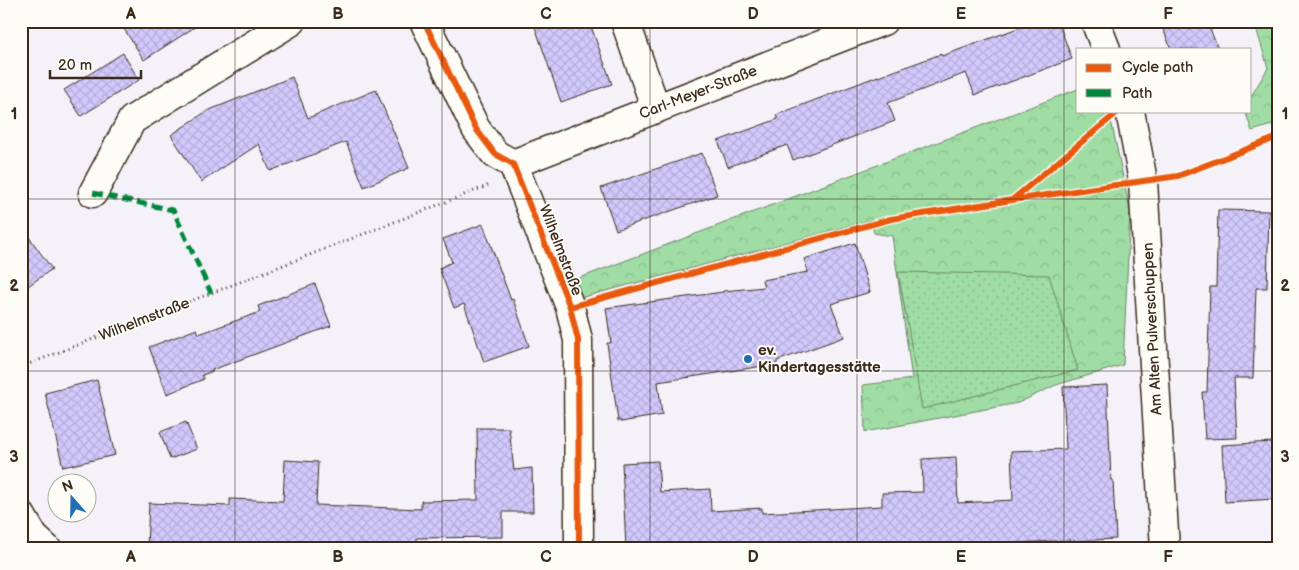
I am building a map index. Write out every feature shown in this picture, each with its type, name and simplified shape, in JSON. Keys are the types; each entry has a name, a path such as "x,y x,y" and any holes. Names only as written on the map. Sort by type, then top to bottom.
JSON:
{"street":[{"path":"94,193 132,120 292,21"},
{"path":"424,21 476,128 495,154 513,164"},
{"path":"625,21 656,108"},
{"name":"Carl-Meyer-Straße","path":"513,164 656,108 832,31 883,21"},
{"path":"1095,21 1106,48"},
{"name":"Am Alten Pulverschuppen","path":"1130,112 1143,181 1165,549"},
{"name":"Wilhelmstraße","path":"513,164 570,307 578,340 580,549"}],"green space":[{"path":"1254,21 1278,21 1278,123 1252,131 1245,112 1252,112 1252,95 1268,68"},
{"path":"1076,90 1076,112 1109,112 1130,210 1123,365 1056,385 1018,403 865,432 863,385 912,379 892,236 874,233 871,220 576,299 569,282","holes":["898,272 1077,370 906,315"]},
{"path":"898,272 1049,275 1078,370 922,409"}],"building":[{"path":"119,21 204,21 144,60"},
{"path":"533,21 589,21 612,84 561,102"},
{"path":"1037,21 1058,21 1072,59 975,95 966,73 888,103 895,121 793,160 787,145 728,167 718,141 778,119 776,115 878,76 941,54 942,56"},
{"path":"1160,21 1207,21 1218,48 1171,48"},
{"path":"123,53 139,80 81,116 64,90"},
{"path":"292,77 308,118 376,90 409,168 364,187 346,142 270,171 259,144 201,182 171,135 207,111"},
{"path":"702,153 717,195 616,230 601,188"},
{"path":"1218,210 1269,211 1267,288 1256,288 1253,378 1234,378 1237,438 1205,439 1202,392 1207,392 1210,287 1216,287"},
{"path":"483,224 511,300 513,299 529,346 484,362 464,304 454,308 439,268 452,262 443,239"},
{"path":"21,226 52,269 21,291"},
{"path":"855,243 870,292 831,304 844,337 777,361 777,364 658,382 662,415 618,421 607,343 611,343 606,308 764,287 762,280 808,272 804,259"},
{"path":"315,284 331,326 212,370 202,375 204,379 167,394 149,347 197,329 199,334 260,312 258,306"},
{"path":"97,380 115,455 63,467 45,393"},
{"path":"1107,385 1111,480 1113,480 1116,539 906,549 626,549 622,463 658,461 660,492 710,489 711,511 762,508 762,513 882,506 882,493 923,492 922,459 956,457 958,503 1013,500 1011,451 1066,449 1063,387"},
{"path":"186,422 197,449 170,459 160,432"},
{"path":"477,428 509,428 514,470 532,468 533,512 503,512 503,537 417,538 416,549 147,549 149,503 230,506 230,499 283,501 285,460 318,462 316,505 421,509 421,501 478,500"},
{"path":"1272,442 1276,499 1225,502 1222,445"}],"marked path":[{"path":"93,193 173,210 211,293"}],"cycle path":[{"path":"424,21 476,129 495,154 513,164 570,307 578,340 579,549"},
{"path":"1012,200 1118,112"},
{"path":"570,307 891,219 1178,176 1278,137"}],"place":[{"name":"ev. Kindertagesstätte","path":"748,359"}]}
